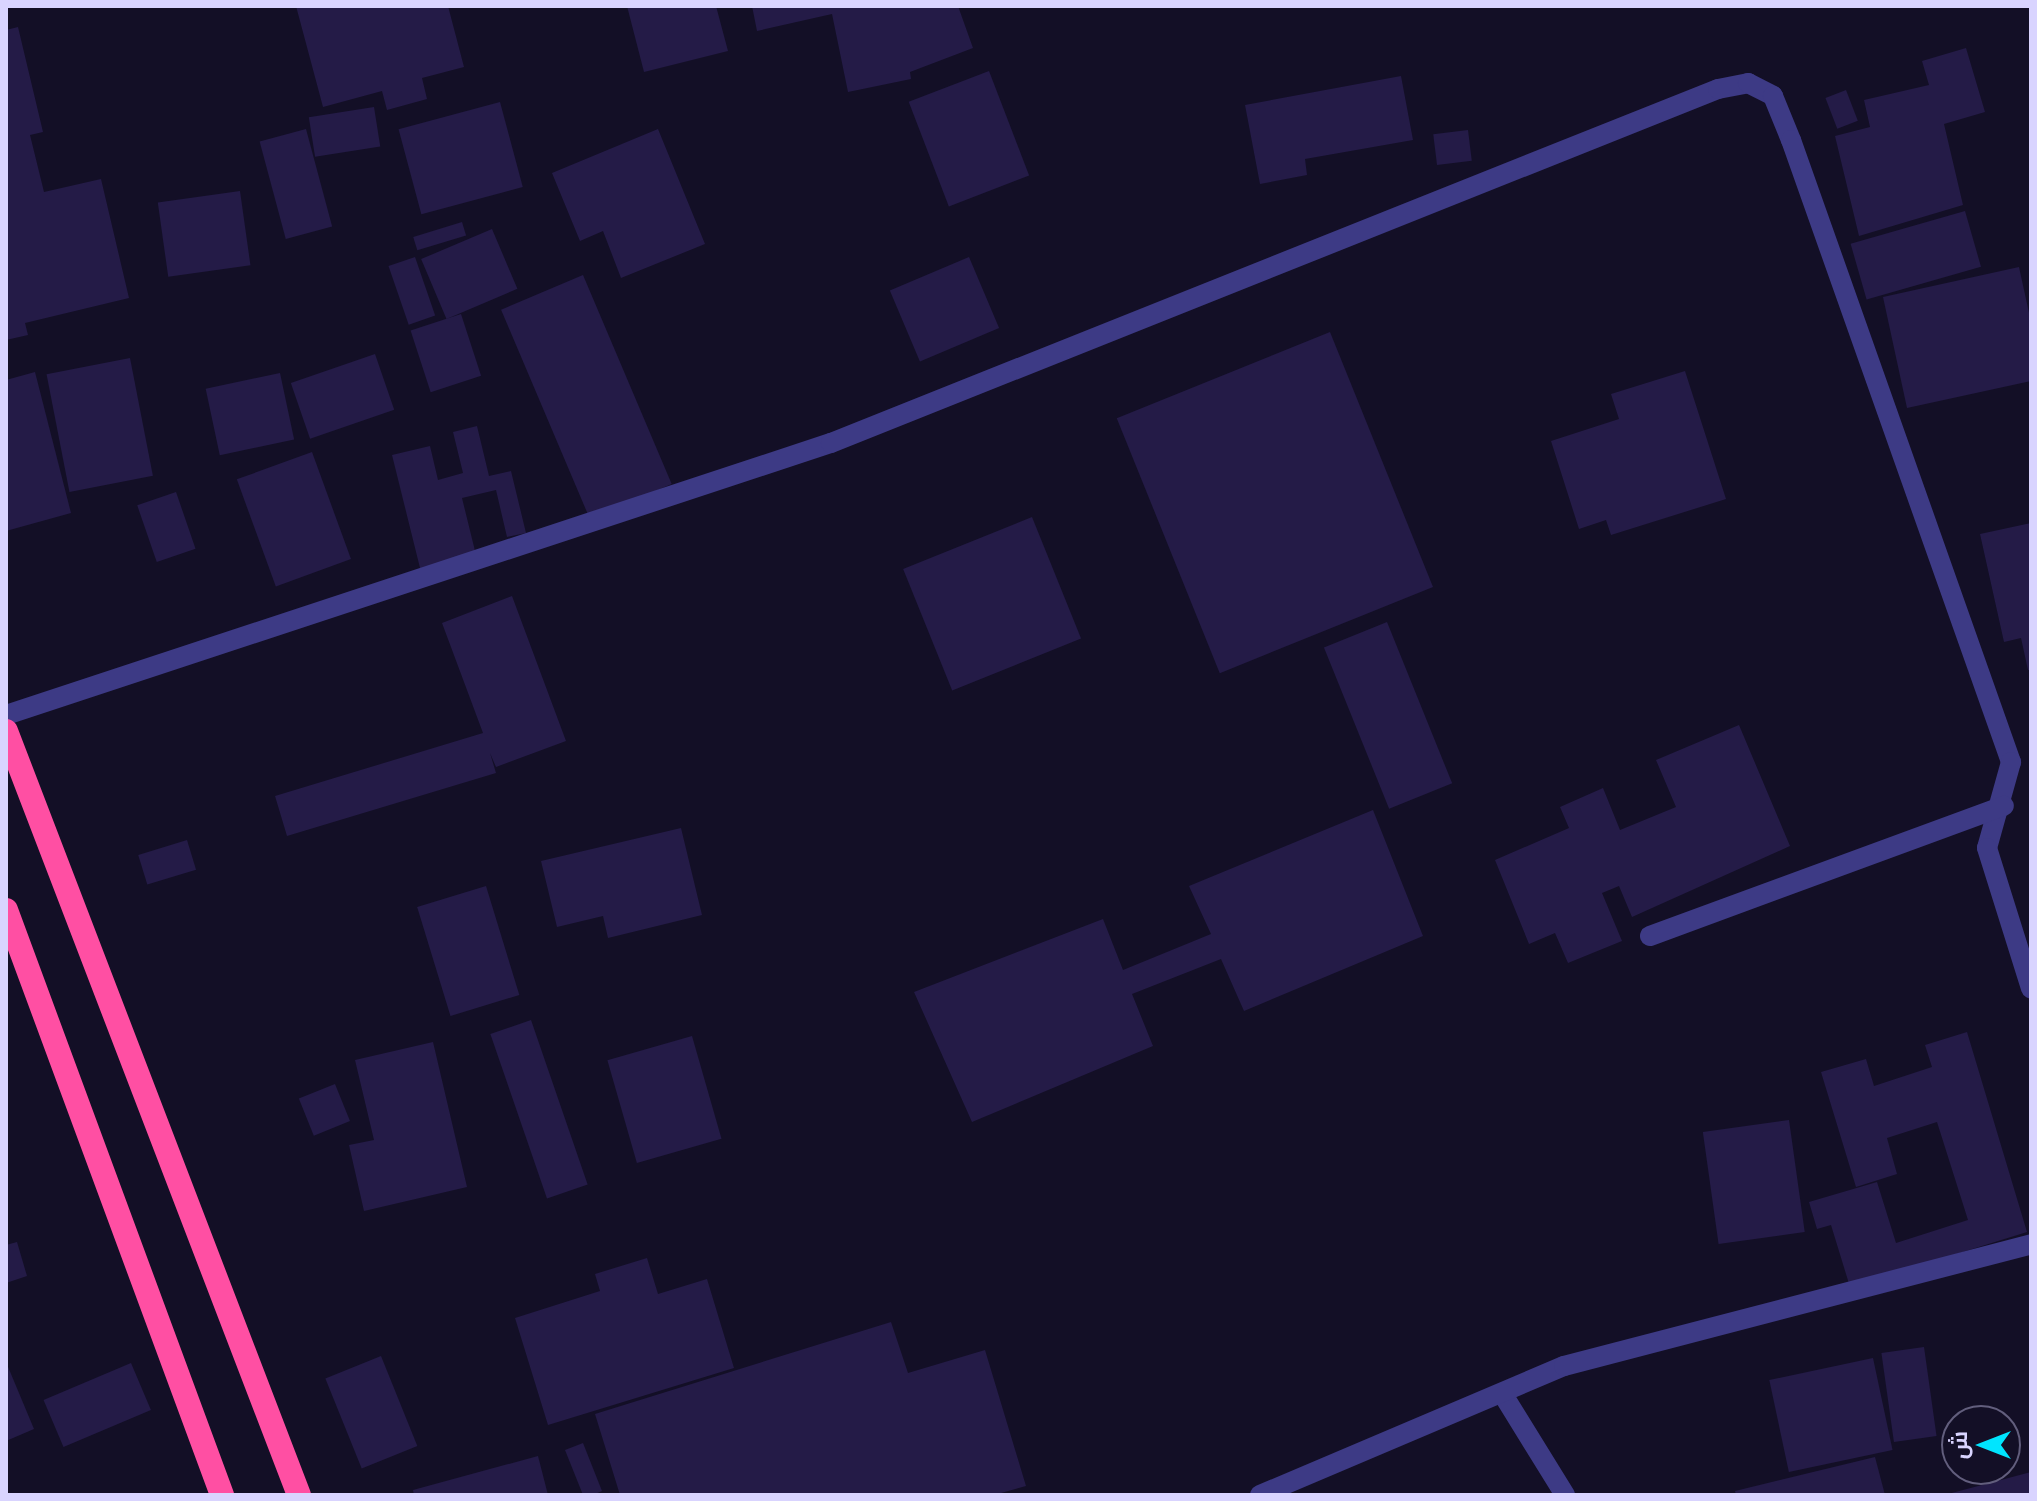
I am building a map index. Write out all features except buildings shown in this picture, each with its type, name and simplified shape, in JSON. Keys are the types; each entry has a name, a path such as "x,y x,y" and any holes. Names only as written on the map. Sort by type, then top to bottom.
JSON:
{"highway":[{"path":"6,731 299,1495"},
{"path":"6,910 222,1495"}],"street":[{"path":"6,715 831,443 1718,89 1748,83 1773,96 1791,140 2011,762 2004,806 1987,848 1991,876 2031,988"},
{"path":"1650,936 2004,806"},
{"path":"1260,1495 1564,1366 2031,1244"},
{"path":"1502,1393 1565,1495"}]}
